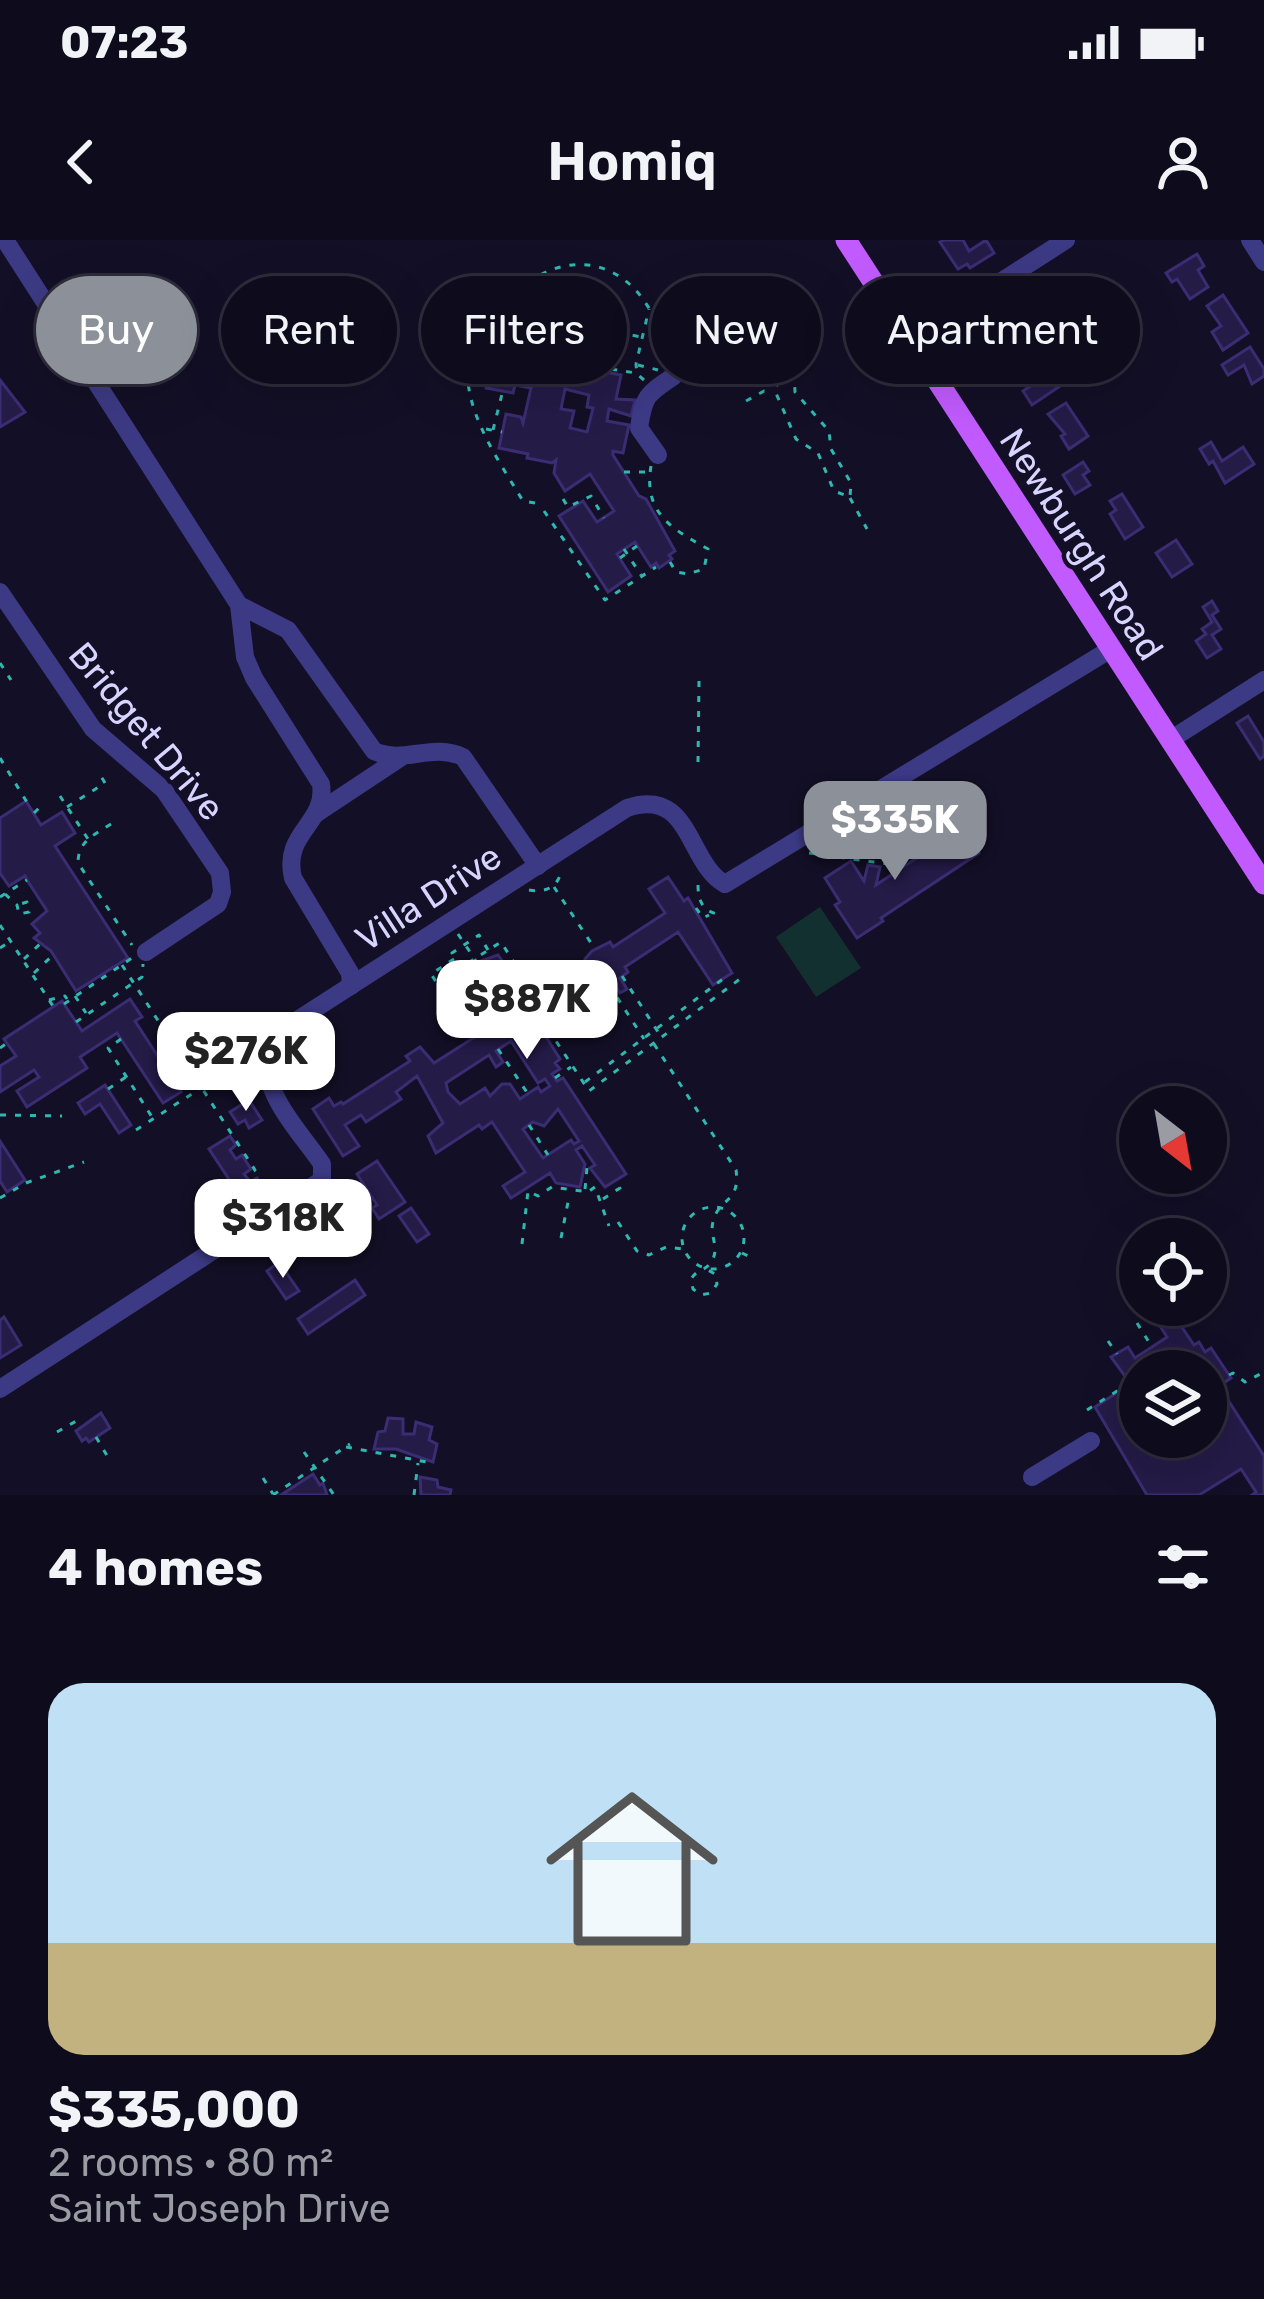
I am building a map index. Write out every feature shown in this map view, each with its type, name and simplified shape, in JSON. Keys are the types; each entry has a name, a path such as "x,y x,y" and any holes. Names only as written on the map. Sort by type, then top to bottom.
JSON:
{"main road":[{"name":"Newburgh Road","path":"846,240 869,276"},
{"name":"Newburgh Road","path":"939,384 1264,884"}],"street":[{"path":"5,240 239,605 244,657 321,784 323,797 317,814"},
{"path":"1010,276 1066,240"},
{"path":"1250,240 1264,262"},
{"path":"653,462 639,428 650,391 658,384"},
{"name":"Bridget Drive","path":"0,592 93,729 164,790 220,873 218,904 142,953"},
{"path":"239,605 288,630 374,752 404,756 428,749 448,750 463,757 538,866"},
{"path":"794,844 1111,649"},
{"path":"1170,740 1264,680"},
{"path":"351,986 350,973 293,878 289,863 301,832 317,814 404,756"},
{"name":"Villa Drive","path":"265,1058 282,1030 627,808 658,805 678,819 714,877 725,884 794,844"},
{"path":"0,1389 322,1180 322,1164 269,1085 265,1058"},
{"path":"1032,1477 1091,1441"}],"path":[{"path":"538,276 549,269 582,265 622,276"},
{"path":"627,280 651,312"},
{"path":"638,374 636,364 649,309"},
{"path":"627,334 643,337"},
{"path":"636,364 651,368"},
{"path":"627,372 651,380"},
{"path":"467,384 467,396 484,428 484,440 523,501 535,503"},
{"path":"777,384 775,391 796,439 818,453 830,487 850,497"},
{"path":"795,384 795,392 830,431 831,449 851,483 850,497 867,529"},
{"path":"746,401 760,392 775,391"},
{"path":"493,430 502,394"},
{"path":"484,428 502,432"},
{"path":"624,472 653,462 651,498 670,527 708,549 704,569 676,572 670,562"},
{"path":"563,499 568,507 591,496 603,515 611,506"},
{"path":"544,511 569,538 605,600 656,567"},
{"path":"556,528 564,524"},
{"path":"620,558 637,546"},
{"path":"625,551 642,576"},
{"path":"626,568 634,564"},
{"path":"0,663 11,680"},
{"path":"698,762 699,680"},
{"path":"0,758 28,804"},
{"path":"67,807 105,783 99,773"},
{"path":"60,796 88,839"},
{"path":"34,813 43,804"},
{"path":"794,844 799,851 880,865 923,843 950,820 961,829"},
{"path":"76,1022 144,973 142,953 78,863 78,852 88,839 111,824"},
{"path":"702,878 697,907 703,918 723,915"},
{"path":"27,880 3,895 17,904 20,914 29,912"},
{"path":"553,886 595,949"},
{"path":"17,904 27,902 29,912 39,919"},
{"path":"0,925 53,1006"},
{"path":"458,934 475,960"},
{"path":"488,950 479,935 452,953 461,967 501,942 536,997"},
{"path":"0,948 11,941"},
{"path":"23,960 41,944"},
{"path":"49,1000 65,996 66,1002 142,953"},
{"path":"32,975 53,955"},
{"path":"455,958 431,974 473,1038"},
{"path":"122,965 255,1170 246,1176"},
{"path":"622,976 662,1037"},
{"path":"548,1029 589,1091 744,976"},
{"path":"584,1083 723,979"},
{"path":"609,985 736,1170 734,1196 711,1226 717,1247 706,1269"},
{"path":"75,996 88,1014"},
{"path":"115,996 121,1005"},
{"path":"121,1039 108,1048 153,1118"},
{"path":"0,1048 7,1043"},
{"path":"498,1049 528,1094"},
{"path":"136,1130 254,1054 265,1058"},
{"path":"555,1078 573,1066"},
{"path":"108,1089 127,1077"},
{"path":"0,1115 62,1116"},
{"path":"529,1125 548,1155"},
{"path":"0,1198 84,1162"},
{"path":"585,1191 587,1168 593,1163"},
{"path":"601,1200 620,1188 615,1180"},
{"path":"523,1244 528,1191 538,1196 553,1187 585,1191 595,1187 609,1226"},
{"path":"561,1238 568,1202"},
{"path":"722,1207 698,1211 683,1230 685,1250 694,1263 706,1269 715,1274 717,1284 711,1293 701,1295 691,1280 696,1271 706,1269 729,1265 740,1252 744,1234 740,1222 722,1207"},
{"path":"618,1222 637,1251 649,1255 666,1247 685,1250"},
{"path":"740,1252 752,1258"},
{"path":"1139,1326 1152,1347"},
{"path":"1108,1341 1117,1354"},
{"path":"1228,1375 1233,1372 1245,1382 1264,1372"},
{"path":"1087,1410 1119,1390"},
{"path":"56,1432 78,1420 81,1426"},
{"path":"95,1437 109,1459"},
{"path":"263,1478 274,1495 348,1446 427,1462"},
{"path":"304,1452 334,1495"},
{"path":"414,1495 419,1461"}],"green space":[{"path":"820,907 861,968 816,997 776,937"}],"building":[{"path":"963,240 969,251 986,240 994,253 970,268 967,264 958,269 940,242"},
{"path":"1197,254 1204,266 1198,270 1208,287 1190,299 1177,279 1172,282 1166,273"},
{"path":"1223,295 1248,333 1223,350 1212,332 1221,326 1207,306"},
{"path":"1250,347 1264,369 1264,376 1252,384 1244,365 1228,375 1222,365"},
{"path":"0,380 25,412 0,427"},
{"path":"486,384 619,384 616,399 635,400 631,416 609,409 607,421 629,425 623,453 613,451 613,455 639,496 646,499 675,551 669,555 672,559 659,568 656,563 651,567 635,542 617,554 631,576 608,592 559,516 583,501 597,522 614,511 590,474 565,491 554,473 556,460 527,458 528,454 499,448 506,414 521,417 523,423 531,388 515,385 513,393 486,388","holes":["565,389 589,395 587,407 593,408 587,432 570,428 574,411 561,409"]},
{"path":"1034,384 1063,384 1032,405 1023,391"},
{"path":"1066,403 1088,436 1069,449 1061,436 1065,434 1048,414"},
{"path":"1211,442 1222,461 1243,447 1254,464 1225,483 1200,449"},
{"path":"1083,462 1089,471 1083,475 1090,485 1075,494 1063,475"},
{"path":"1122,494 1143,527 1125,539 1110,514 1116,510 1110,501"},
{"path":"1176,540 1192,564 1172,577 1156,553"},
{"path":"1212,601 1218,611 1212,615 1221,629 1212,635 1221,649 1207,658 1196,641 1212,622 1203,607"},
{"path":"1248,716 1264,742 1260,759 1237,723"},
{"path":"26,801 41,825 62,812 75,833 55,846 128,958 76,991 51,951 34,938 40,933 32,924 47,911 25,876 9,886 0,873 0,818"},
{"path":"962,828 979,853 857,938 835,905 840,902 825,878 851,861 864,881 868,865 880,867 876,885"},
{"path":"668,877 684,901 688,898 732,973 713,985 678,932 625,967 628,972 620,978 627,989 620,993 613,982 604,988 601,983 561,1008 567,1017 543,1032 560,1059 555,1063 560,1069 552,1074 557,1081 563,1078 626,1174 605,1187 590,1168 595,1165 582,1146 576,1150 585,1164 580,1187 556,1183 550,1173 511,1198 503,1186 525,1172 492,1122 482,1129 479,1125 436,1153 428,1136 443,1123 417,1076 396,1092 401,1099 366,1122 361,1115 345,1125 359,1146 343,1156 313,1109 329,1098 334,1106 343,1104 410,1061 406,1056 420,1047 434,1063 500,1021 474,981 465,986 461,979 472,964 498,955 503,962 495,967 521,1007 588,963 585,959 592,951 610,942 613,947 665,913 649,889","holes":["511,1041 538,1083 545,1079 550,1086 541,1092 538,1087 520,1099 510,1084 502,1084 490,1096 485,1088 460,1104 446,1083 489,1055 496,1067 503,1062 496,1051","558,1109 579,1141 571,1140 543,1158 523,1129 533,1122 544,1126"]},
{"path":"130,999 142,1017 135,1021 181,1092 163,1103 117,1033 80,1057 87,1068 27,1107 17,1091 39,1077 34,1070 0,1092 0,1066 16,1056 4,1039 62,1001 82,1031"},
{"path":"105,1085 131,1125 119,1133 100,1104 85,1114 78,1103"},
{"path":"249,1100 262,1120 249,1128 245,1120 238,1124 230,1112"},
{"path":"230,1136 236,1145 230,1150 236,1159 242,1155 251,1169 244,1174 250,1182 257,1178 262,1186 242,1199 209,1149"},
{"path":"0,1141 25,1180 7,1192 0,1181"},
{"path":"377,1161 405,1202 379,1219 372,1208 377,1205 357,1174"},
{"path":"411,1208 429,1234 417,1242 399,1216"},
{"path":"279,1262 299,1291 286,1299 267,1271"},
{"path":"355,1280 365,1295 308,1334 298,1319"},
{"path":"4,1317 21,1345 0,1358 0,1320"},
{"path":"1160,1326 1181,1326 1194,1345 1199,1342 1204,1350 1147,1350 1167,1337"},
{"path":"1119,1391 1119,1448 1095,1407"},
{"path":"1227,1398 1264,1456 1264,1495 1252,1495 1256,1492 1241,1469 1199,1495 1147,1495 1125,1458 1227,1458"},
{"path":"101,1413 110,1428 89,1442 82,1441 76,1431"},
{"path":"388,1418 403,1419 403,1434 414,1434 416,1422 432,1427 429,1440 437,1444 433,1462 396,1449 374,1449"},
{"path":"313,1474 327,1495 281,1495"},
{"path":"420,1477 437,1480 438,1487 451,1490 450,1495 421,1495"}]}
